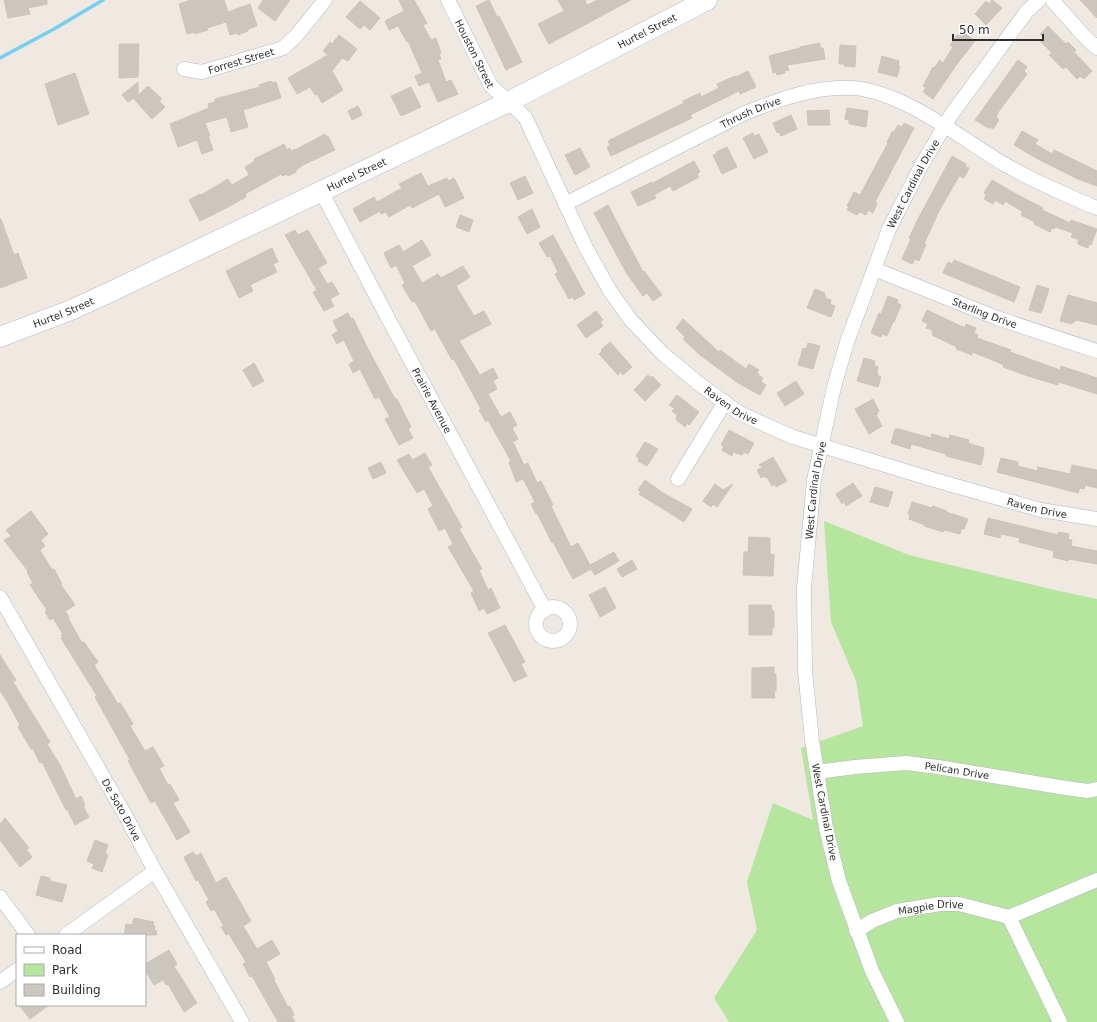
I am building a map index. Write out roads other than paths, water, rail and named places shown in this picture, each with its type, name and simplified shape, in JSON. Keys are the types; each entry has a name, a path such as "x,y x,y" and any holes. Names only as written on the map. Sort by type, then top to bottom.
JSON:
{"street":[{"name":"Forrest Street","path":"184,69 202,72 283,48 296,36 325,0"},
{"name":"Houston Street","path":"448,0 491,86 508,102"},
{"name":"Hurtel Street","path":"0,337 71,310 106,294 508,102 707,0"},
{"name":"West Cardinal Drive","path":"897,1022 872,971 856,931 839,881 826,828 812,740 805,671 804,588 814,480 834,387 847,342 889,229 921,166 950,115 1027,11 1039,0"},
{"path":"1052,0 1097,48"},
{"name":"Thrush Drive","path":"565,204 745,114 775,101 801,93 828,88 854,88 875,92 914,108 944,127"},
{"name":"Raven Drive","path":"508,102 525,117 586,248 610,291 630,319 663,354 698,383 739,413 794,437 938,481 1041,510 1097,519"},
{"path":"944,127 1022,174 1097,208"},
{"name":"Prairie Avenue","path":"321,191 545,610"},
{"name":"Starling Drive","path":"874,269 997,318 1097,351"},
{"path":"678,479 725,402"},
{"name":"De Soto Drive","path":"0,597 242,1022"},
{"name":"Pelican Drive","path":"817,772 906,763 1066,788 1088,791 1097,790"},
{"path":"67,934 155,871"},
{"path":"1060,1022 1009,916 1097,880"},
{"path":"0,897 27,934"},
{"name":"Magpie Drive","path":"856,931 872,921 897,911 940,904 959,904 1009,916"},
{"path":"0,982 16,971"}],"waterway":[{"path":"0,58 54,29 103,0"}]}
